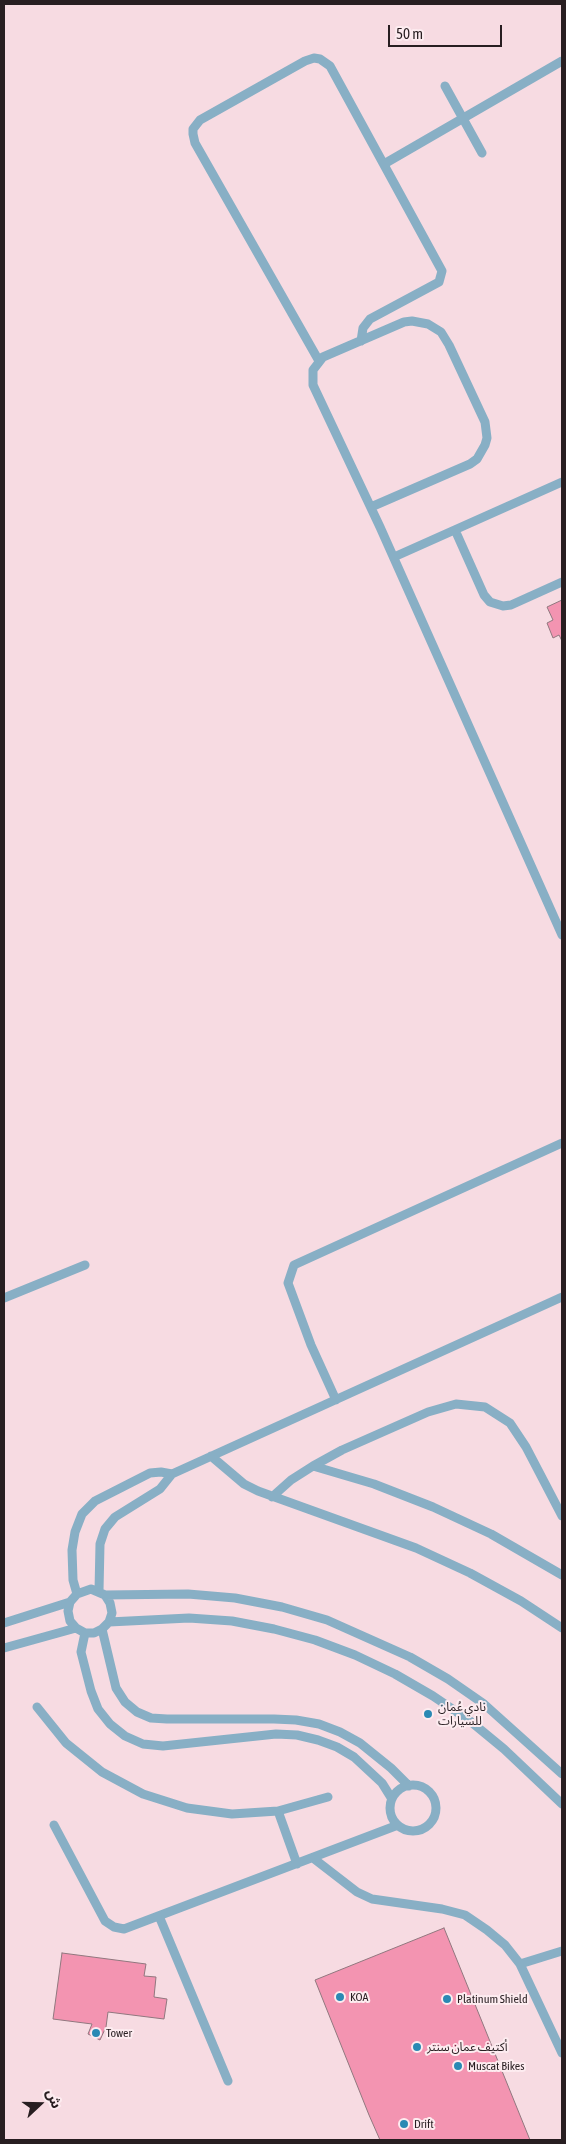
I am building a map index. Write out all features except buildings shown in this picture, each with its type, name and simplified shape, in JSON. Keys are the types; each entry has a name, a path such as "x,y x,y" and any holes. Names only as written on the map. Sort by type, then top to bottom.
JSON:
{"lane":[{"path":"319,361 195,143 193,129 200,120 305,61 314,58 320,59 330,66 441,267 442,275 436,284 370,320 363,328 361,341"},
{"path":"384,164 562,60"},
{"path":"446,86 482,153"},
{"path":"371,507 473,462 485,445 487,430 485,422 446,338 435,327 420,322 404,322 319,361 313,370 313,385 394,557 562,935"},
{"path":"394,557 562,482"},
{"path":"454,530 484,596 490,602 503,606 510,605 562,582"},
{"path":"336,1400 311,1345 288,1283 294,1265 562,1143"},
{"path":"4,1298 85,1265"},
{"path":"4,1648 80,1631 94,1633 102,1630 109,1622 112,1613 110,1603 102,1593 100,1544 105,1529 115,1517 160,1490 172,1474 562,1298"},
{"path":"272,1497 291,1480 342,1450 428,1412 456,1404 485,1407 510,1423 526,1447 562,1516"},
{"path":"212,1456 244,1484 272,1497 416,1548 470,1573 521,1601 562,1628"},
{"path":"313,1466 374,1484 434,1507 491,1534 562,1575"},
{"path":"77,1594 73,1580 72,1550 74,1532 82,1514 95,1501 150,1473 172,1474"},
{"path":"392,1799 382,1783 354,1757 337,1747 297,1735 276,1734 163,1746 143,1744 125,1736 110,1724 98,1709 91,1691 81,1652 80,1631 70,1621 68,1611 70,1602 83,1590 102,1593 188,1594 235,1598 282,1607 327,1620 410,1657 448,1679 484,1704 562,1774"},
{"path":"4,1623 70,1602"},
{"path":"109,1622 189,1618 232,1622 274,1628 315,1640 355,1655 395,1674 433,1696 470,1721 504,1749 562,1804"},
{"path":"102,1630 116,1688 124,1702 137,1712 151,1718 167,1720 274,1719 319,1724 340,1732 360,1743 391,1768 409,1786"},
{"path":"37,1707 66,1742 95,1766 143,1794 186,1808 232,1814 278,1811 328,1797"},
{"path":"409,1786 421,1787 431,1794 434,1799 436,1813 429,1825 418,1831 404,1829 398,1825 391,1812 392,1799 399,1790 409,1786"},
{"path":"278,1811 297,1864"},
{"path":"54,1825 105,1921 114,1927 124,1929 398,1825"},
{"path":"313,1858 350,1888 372,1898 434,1907 465,1915 505,1945 520,1964 558,2032 562,2053"},
{"path":"159,1916 228,2081"},
{"path":"520,1964 562,1951"}],"place":[{"name":"نادي عُمان للسيارات","path":"428,1714"},
{"name":"KOA","path":"340,1997"},
{"name":"Platinum Shield","path":"447,1999"},
{"name":"Tower","path":"96,2033"},
{"name":"أكتيف عمان سنتر","path":"417,2047"},
{"name":"Muscat Bikes","path":"458,2066"},
{"name":"Drift","path":"404,2124"}]}
